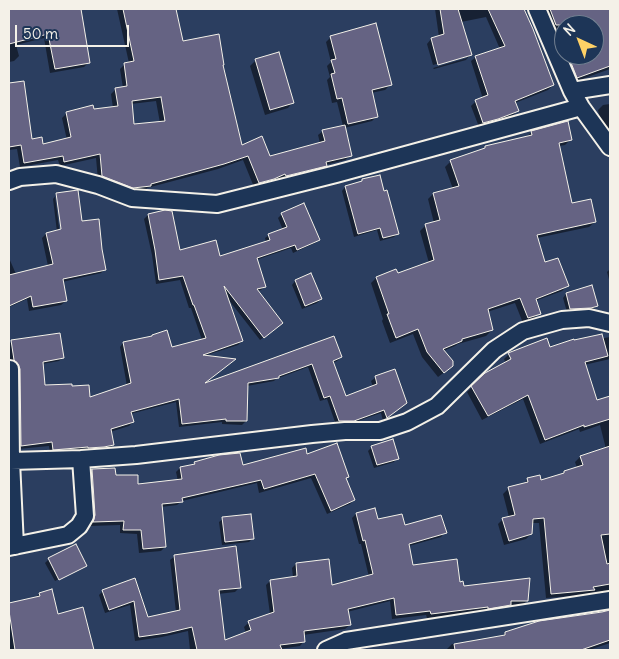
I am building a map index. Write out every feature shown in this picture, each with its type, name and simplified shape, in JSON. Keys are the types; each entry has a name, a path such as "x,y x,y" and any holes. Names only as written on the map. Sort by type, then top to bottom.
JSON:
{"street":[{"path":"537,9 572,91 581,107 610,147"},
{"path":"572,91 610,85"},
{"path":"9,181 20,177 56,174 98,185 132,198 217,204 336,174 581,107"},
{"path":"11,461 136,455 312,434 380,431 407,422 437,406 494,350 523,331 562,320 589,318 610,323"},
{"path":"10,369 12,546 68,535 79,526 85,516 81,459"},
{"path":"326,650 346,641 610,600"}],"building":[{"path":"9,9 81,9 90,63 55,69 48,34 9,44"},
{"path":"123,9 176,9 183,41 219,34 223,65 242,145 262,136 270,156 325,141 322,130 345,125 352,156 326,162 327,166 286,176 285,174 259,183 248,156 151,184 151,186 133,188 102,176 100,154 64,162 63,156 24,163 21,145 9,147 9,83 24,81 32,139 42,137 43,144 71,137 66,112 93,105 94,109 118,106 115,88 127,86 124,63 134,61","holes":["161,97 165,121 134,124 132,101"]},
{"path":"440,9 458,9 472,55 438,65 431,38 444,34"},
{"path":"488,9 524,9 554,85 515,101 519,111 483,123 475,100 488,95 475,56 505,46"},
{"path":"550,9 610,9 610,66 577,78 572,65 604,65 604,15 554,15 554,20"},
{"path":"376,23 392,85 372,90 378,117 348,124 342,98 337,99 331,74 335,73 331,60 336,59 330,36"},
{"path":"279,52 294,103 270,110 255,59"},
{"path":"568,121 572,140 559,143 572,203 591,199 596,222 537,235 545,262 558,258 569,286 536,299 541,314 528,318 520,298 488,309 493,330 462,339 462,341 443,349 453,361 453,366 444,373 427,352 418,329 396,338 376,277 396,269 398,273 434,260 425,224 440,220 433,193 459,186 450,160 485,148 485,146 532,135 531,131"},
{"path":"380,175 384,191 387,190 399,234 383,238 380,228 358,234 345,186 362,181 362,179"},
{"path":"78,190 82,221 99,219 106,270 63,279 67,301 33,307 31,296 9,306 9,275 53,264 46,233 61,229 56,193"},
{"path":"304,203 320,240 297,250 295,245 257,258 266,287 257,289 283,323 264,338 224,286 243,341 203,355 236,359 205,383 334,336 342,357 333,361 346,396 377,384 375,376 395,369 407,403 387,418 384,410 354,421 339,421 330,396 324,398 312,364 279,376 279,378 248,383 247,421 226,421 226,419 182,424 179,399 131,412 134,422 111,429 114,445 53,450 52,442 21,446 20,369 14,360 11,340 60,333 64,358 43,362 45,385 89,385 90,397 131,383 123,342 152,336 167,330 172,347 206,338 183,276 159,280 148,214 165,210 172,211 180,250 216,240 220,256 270,240 268,234 287,227 281,213"},
{"path":"311,273 322,299 305,306 295,280"},
{"path":"592,285 598,306 570,309 566,293"},
{"path":"602,334 608,356 585,362 597,400 610,396 610,419 584,427 584,425 545,440 528,395 488,416 471,386 485,373 511,359 508,353 547,338 550,347 574,339"},
{"path":"393,439 399,459 377,465 371,446"},
{"path":"337,443 349,477 346,478 355,500 331,511 315,474 264,489 261,480 182,498 183,502 162,504 166,547 143,549 141,530 123,530 124,521 93,522 95,515 92,469 115,468 116,475 138,475 138,484 182,479 180,467 195,464 194,462 219,455 240,453 243,465 306,448 307,454"},
{"path":"610,446 610,534 601,535 607,564 610,563 610,584 593,587 595,590 551,594 544,518 533,519 532,534 509,541 502,518 515,515 508,487 528,482 527,478 540,475 541,480 564,473 564,471 583,465 580,456"},
{"path":"375,508 378,519 402,514 405,525 441,515 447,533 409,544 413,565 457,559 460,582 463,581 464,586 530,578 528,601 511,601 511,605 488,609 488,607 431,614 430,611 396,615 394,598 348,609 351,625 304,631 305,642 280,645 282,650 197,650 192,627 139,637 134,601 109,610 102,590 135,578 148,617 180,610 174,555 236,546 241,588 219,590 225,640 251,630 248,621 274,612 270,580 297,576 296,563 329,559 332,585 373,574 356,513"},
{"path":"251,514 254,539 225,542 222,517"},
{"path":"76,544 87,566 59,580 48,558"},
{"path":"52,589 58,614 83,607 94,650 15,650 9,603 40,596 39,593"},
{"path":"610,610 610,640 581,650 455,650 454,644 505,635 505,632 539,621"}]}
